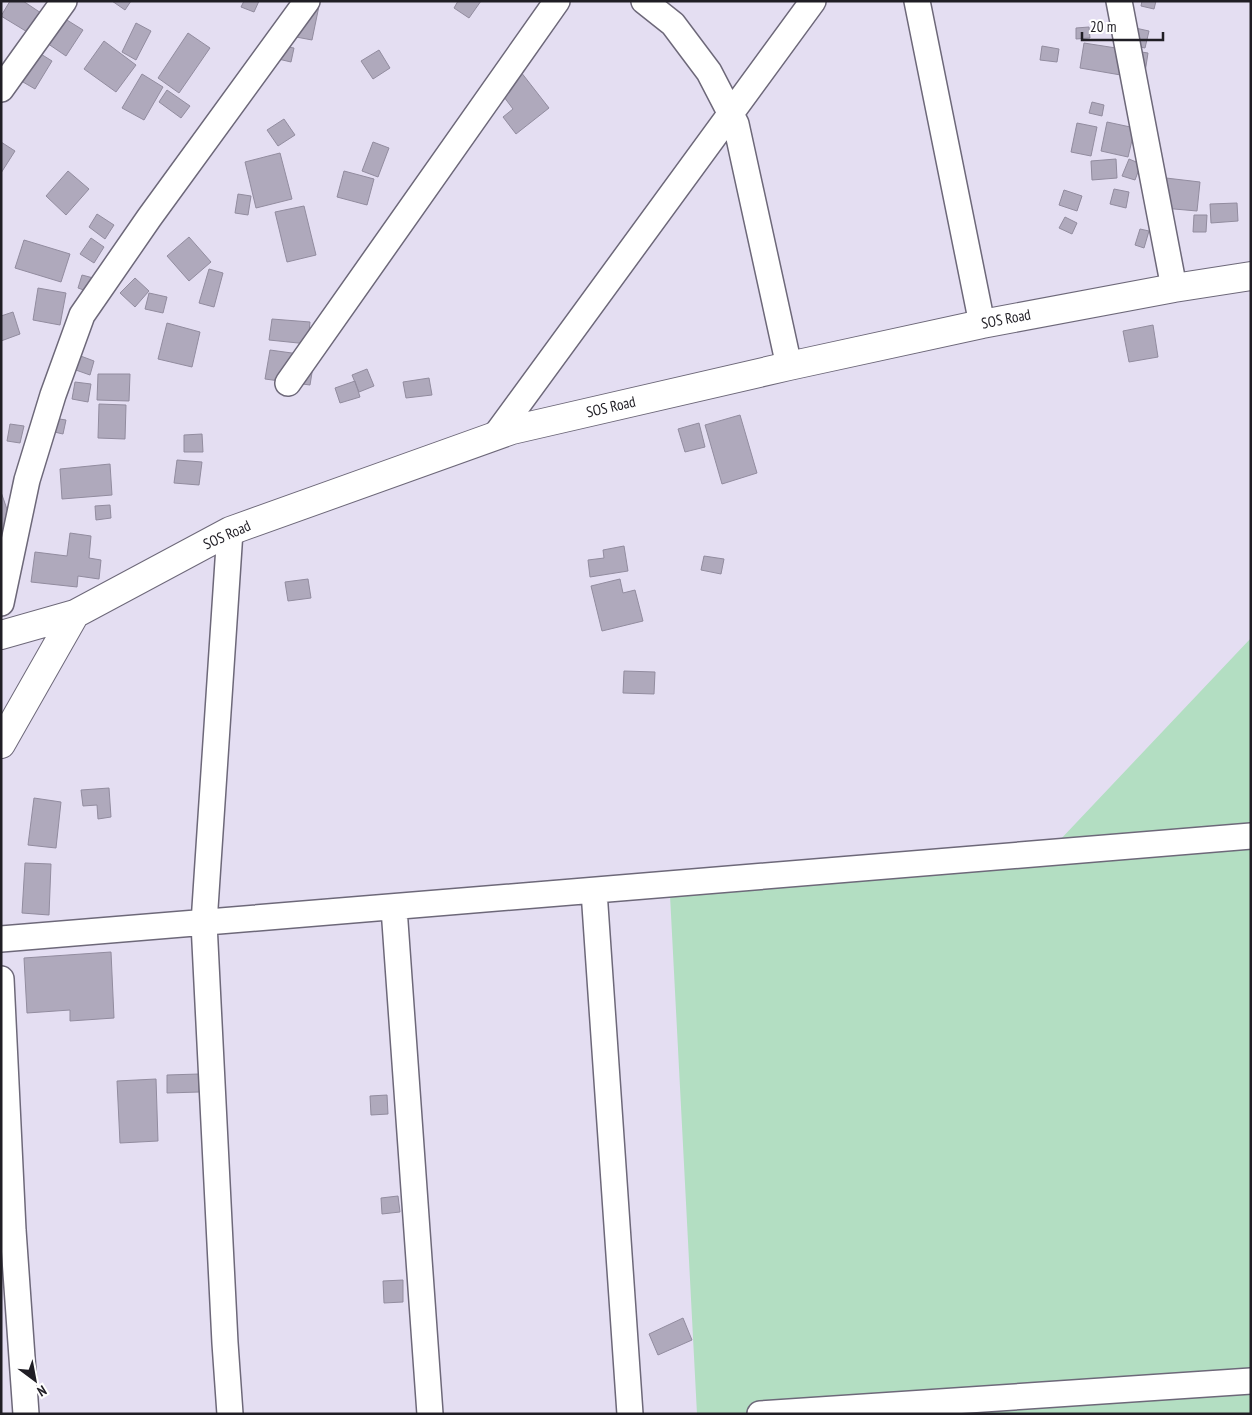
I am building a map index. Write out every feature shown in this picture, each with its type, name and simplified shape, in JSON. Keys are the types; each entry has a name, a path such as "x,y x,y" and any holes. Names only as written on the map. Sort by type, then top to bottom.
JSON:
{"street":[{"path":"1,89 64,1"},
{"path":"1,603 27,480 53,396 82,315 149,218 307,1"},
{"path":"288,383 557,1"},
{"path":"644,1 673,24 709,72 736,124 789,366"},
{"path":"495,436 813,1"},
{"path":"917,1 982,324"},
{"path":"1118,1 1174,288"},
{"name":"SOS Road","path":"1,635 75,614 230,531 512,430 982,324 1174,288 1251,276"},
{"path":"230,531 204,924 230,1414"},
{"path":"1,744 75,614"},
{"path":"1,939 204,924 1251,836"},
{"path":"594,891 630,1414"},
{"path":"394,908 430,1414"},
{"path":"1,979 13,1230 26,1414"},
{"path":"760,1414 1251,1381"}],"green space":[{"path":"1251,638 1251,1414 697,1414 669,876 1041,860"}],"building":[{"path":"10,1 23,1 41,13 29,33 1,16"},
{"path":"112,1 131,1 125,10"},
{"path":"244,1 259,1 254,12 241,7"},
{"path":"298,1 320,1 312,40 291,36"},
{"path":"458,1 481,1 469,18 454,8"},
{"path":"1142,1 1156,1 1154,9 1141,6"},
{"path":"54,12 83,30 66,56 38,37"},
{"path":"136,23 151,31 136,60 122,52"},
{"path":"1117,24 1149,31 1145,48 1113,41"},
{"path":"1089,27 1090,38 1076,39 1076,28"},
{"path":"188,33 210,48 179,93 158,78"},
{"path":"104,41 136,65 116,92 84,69"},
{"path":"1084,43 1148,53 1144,79 1080,68"},
{"path":"276,45 294,48 291,62 274,58"},
{"path":"28,46 52,61 35,89 11,75"},
{"path":"1042,46 1059,49 1057,62 1040,60"},
{"path":"379,50 390,68 373,79 361,61"},
{"path":"517,67 549,108 516,134 503,117 513,109 495,85"},
{"path":"142,74 163,87 144,120 122,108"},
{"path":"167,90 190,106 181,118 159,102"},
{"path":"1092,102 1104,105 1102,116 1089,113"},
{"path":"284,119 295,135 278,146 267,130"},
{"path":"1107,122 1135,128 1128,157 1101,151"},
{"path":"1077,123 1097,127 1091,156 1071,152"},
{"path":"1,142 15,151 1,173"},
{"path":"373,142 389,148 378,177 362,171"},
{"path":"280,153 292,199 256,208 245,162"},
{"path":"1116,159 1117,178 1092,180 1091,161"},
{"path":"1129,159 1141,164 1135,180 1122,176"},
{"path":"68,171 89,189 66,215 46,196"},
{"path":"344,171 374,179 367,205 337,197"},
{"path":"1166,178 1200,182 1197,211 1163,208"},
{"path":"1114,189 1129,192 1126,208 1110,204"},
{"path":"1064,190 1082,196 1077,211 1059,205"},
{"path":"238,194 251,196 248,215 235,213"},
{"path":"1237,203 1238,221 1211,223 1210,204"},
{"path":"304,206 316,255 287,262 275,212"},
{"path":"97,214 114,225 105,239 89,227"},
{"path":"1194,215 1207,215 1206,232 1193,232"},
{"path":"1065,217 1077,223 1072,234 1059,228"},
{"path":"1140,229 1149,231 1144,248 1135,245"},
{"path":"189,237 211,262 189,281 167,256"},
{"path":"91,238 104,247 94,263 80,254"},
{"path":"24,240 70,254 61,282 15,268"},
{"path":"209,269 223,273 214,307 199,303"},
{"path":"82,275 97,279 92,293 78,288"},
{"path":"135,278 149,291 135,307 120,293"},
{"path":"38,288 66,293 60,325 33,320"},
{"path":"149,293 167,297 163,313 145,309"},
{"path":"13,312 20,334 1,341 1,316"},
{"path":"272,319 310,322 308,344 269,340"},
{"path":"167,323 200,332 192,367 158,359"},
{"path":"1153,325 1158,357 1129,362 1123,331"},
{"path":"316,348 310,385 265,379 270,350 299,354"},
{"path":"78,355 94,361 90,375 73,369"},
{"path":"367,369 374,386 359,392 352,375"},
{"path":"98,374 130,374 129,401 97,400"},
{"path":"429,378 432,395 406,398 403,382"},
{"path":"355,381 360,397 340,403 335,388"},
{"path":"75,382 91,384 88,402 72,399"},
{"path":"99,404 126,405 125,439 98,438"},
{"path":"740,415 757,473 722,484 705,425"},
{"path":"53,418 66,420 63,434 50,431"},
{"path":"699,423 705,447 685,452 678,429"},
{"path":"10,424 24,426 20,443 7,441"},
{"path":"202,434 203,452 184,452 184,435"},
{"path":"177,460 202,462 199,485 174,483"},
{"path":"110,464 112,495 62,499 60,469"},
{"path":"1,492 16,535 1,540"},
{"path":"110,505 111,518 96,520 95,506"},
{"path":"70,533 91,536 89,558 101,560 99,579 78,576 77,587 31,582 35,552 67,556"},
{"path":"624,546 628,571 590,577 588,560 604,558 603,550"},
{"path":"704,556 724,559 721,574 701,570"},
{"path":"308,579 311,598 288,601 285,582"},
{"path":"620,579 623,593 635,590 643,621 602,631 591,586"},
{"path":"624,671 655,672 654,694 623,693"},
{"path":"109,788 111,817 98,819 97,805 83,806 81,790"},
{"path":"34,798 61,802 56,848 28,845"},
{"path":"25,863 51,864 49,915 22,913"},
{"path":"111,952 114,1018 70,1021 70,1010 27,1013 24,958"},
{"path":"199,1074 199,1092 167,1093 167,1075"},
{"path":"156,1079 158,1141 120,1143 117,1081"},
{"path":"387,1095 388,1114 371,1115 370,1096"},
{"path":"398,1196 400,1212 382,1214 381,1198"},
{"path":"403,1280 403,1302 384,1303 383,1281"},
{"path":"683,1318 692,1340 658,1355 649,1334"}]}
